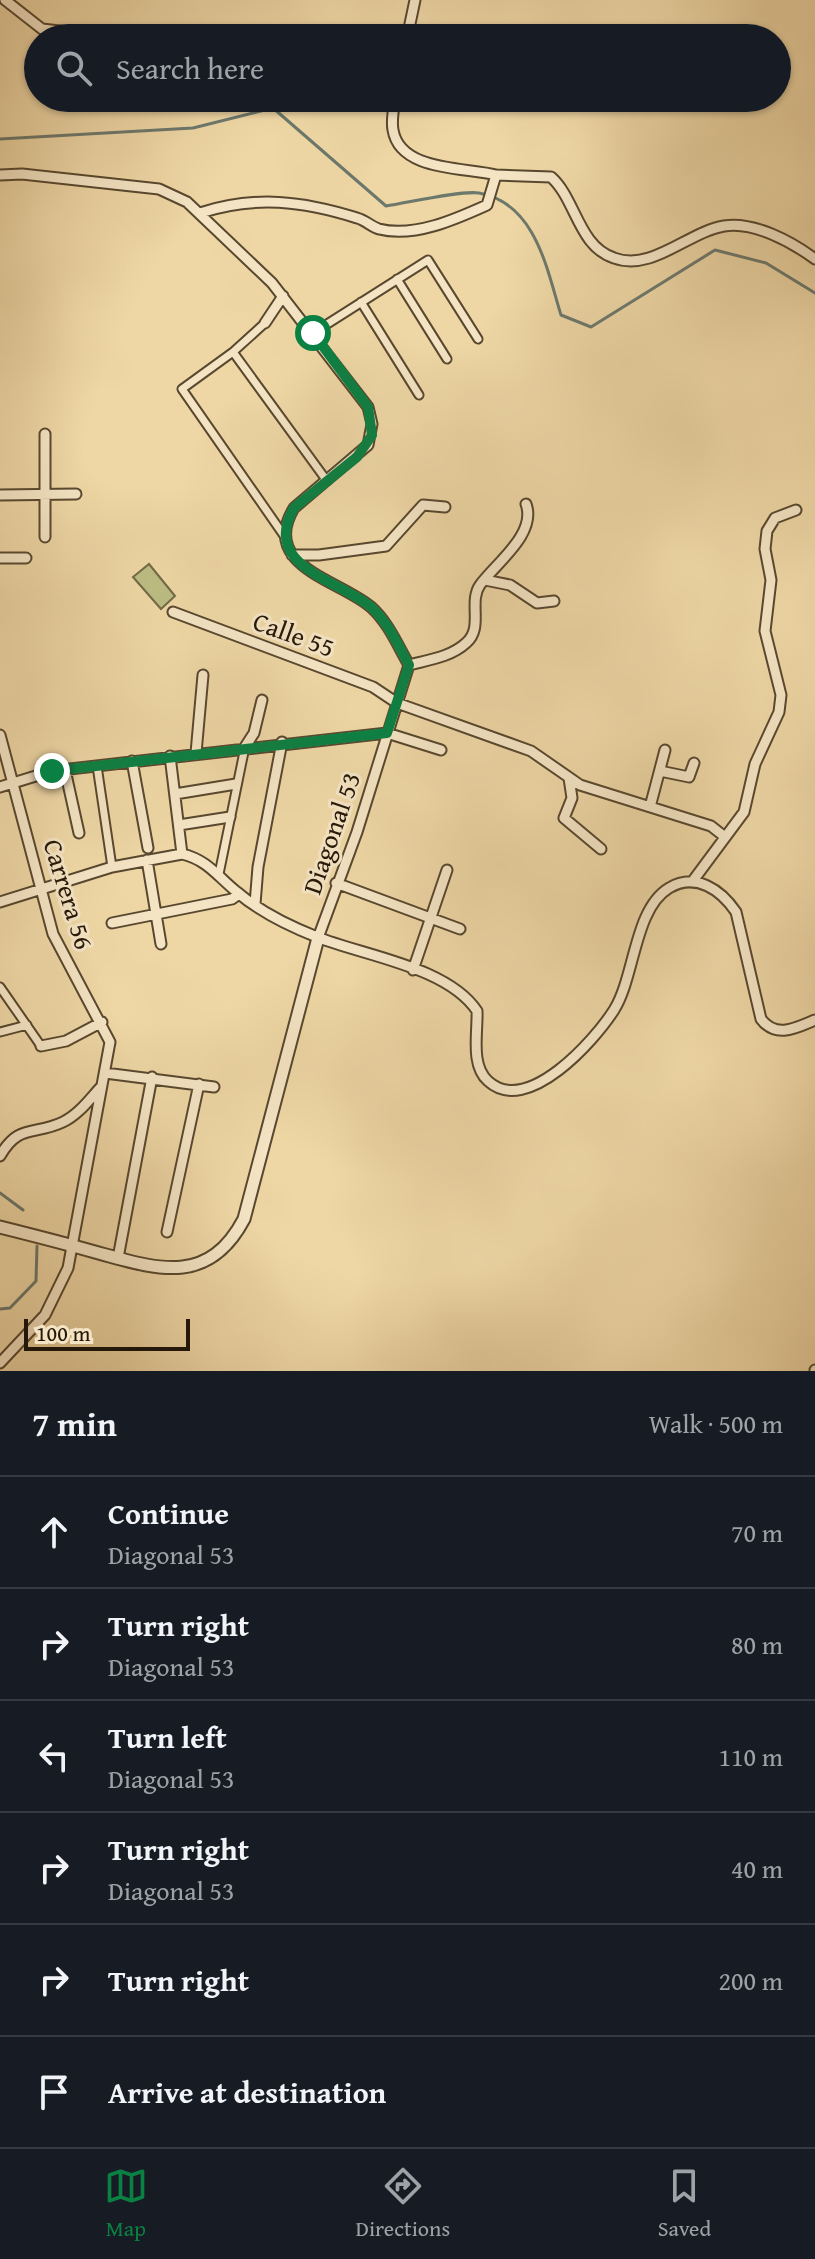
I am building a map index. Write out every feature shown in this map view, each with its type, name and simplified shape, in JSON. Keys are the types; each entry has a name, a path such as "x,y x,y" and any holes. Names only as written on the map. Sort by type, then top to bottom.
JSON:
{"street":[{"path":"5,0 36,24"},
{"path":"410,24 415,0"},
{"path":"394,112 393,131 403,149 428,163 496,175 551,177 563,189 580,227 612,258 632,262 721,226 735,225 779,237 815,259"},
{"path":"0,175 68,178 159,189 175,195 200,213 283,296 313,333 368,407 372,424 368,445 294,508 288,518 285,537"},
{"path":"200,213 233,202 294,201 363,220 379,229 400,230 447,223 487,205 496,175"},
{"path":"313,333 428,260 478,339"},
{"path":"397,279 447,359"},
{"path":"283,296 265,323 233,352 182,389 285,537 298,563 374,610 409,665 448,654 468,642 475,629 478,587 526,529 529,512 526,504"},
{"path":"361,302 419,395"},
{"path":"233,352 327,481"},
{"path":"45,434 45,537"},
{"path":"0,495 76,494"},
{"path":"292,555 379,549 386,546 423,505 445,507"},
{"path":"692,882 744,812 755,764 779,712 781,695 765,631 771,580 765,549 767,531 775,518 796,510"},
{"path":"0,558 26,558"},
{"path":"485,580 510,585 537,603 554,601"},
{"name":"Calle 55","path":"173,612 373,687 397,703 531,751 580,785 711,826 725,837"},
{"name":"Diagonal 53","path":"0,1227 158,1270 189,1267 217,1256 234,1238 244,1219 318,938 409,665"},
{"path":"196,753 203,675"},
{"path":"219,874 245,747 254,733 262,700"},
{"path":"0,787 65,770 282,742 387,733 441,750"},
{"name":"Carrera 56","path":"0,735 64,958 102,1022 110,1042 68,1268 53,1303 28,1336 0,1363"},
{"path":"255,904 258,867 282,742"},
{"path":"650,807 665,750"},
{"path":"170,756 182,854"},
{"path":"132,761 148,848"},
{"path":"660,771 689,777 694,763"},
{"path":"97,766 112,867"},
{"path":"65,770 79,833"},
{"path":"569,778 572,798 564,818 601,849"},
{"path":"175,794 236,784"},
{"path":"179,825 230,817"},
{"path":"0,902 112,867 182,854 201,860 239,894 278,920 318,938 454,986 477,1011 479,1070 498,1088 524,1089 556,1072 598,1031 623,991 652,905 669,888 692,882 711,886 726,898 736,912 761,1019 766,1026 789,1031 815,1020"},
{"path":"147,860 161,944"},
{"path":"413,970 447,870"},
{"path":"336,883 460,929"},
{"path":"112,923 239,894"},
{"path":"0,987 41,1046 66,1041 102,1022"},
{"path":"0,1032 27,1025"},
{"path":"105,1073 214,1087"},
{"path":"118,1258 152,1077"},
{"path":"167,1232 199,1084"},
{"path":"0,1156 10,1139 23,1132 60,1124 72,1117 100,1088"}],"green space":[{"path":"149,564 175,596 161,609 133,577"}],"waterway":[{"path":"0,139 193,128 257,112"},
{"path":"278,112 386,206 471,193 498,199 514,210 536,241 561,315 591,327 715,250 766,263 815,293"},
{"path":"0,1193 23,1210"},
{"path":"0,1309 10,1308 36,1281 37,1246"}],"route":[{"path":"52,771 295,741 387,733 409,673 409,665 374,610 298,563 285,537 288,518 294,508 357,457 372,435 368,407 313,333"}]}
